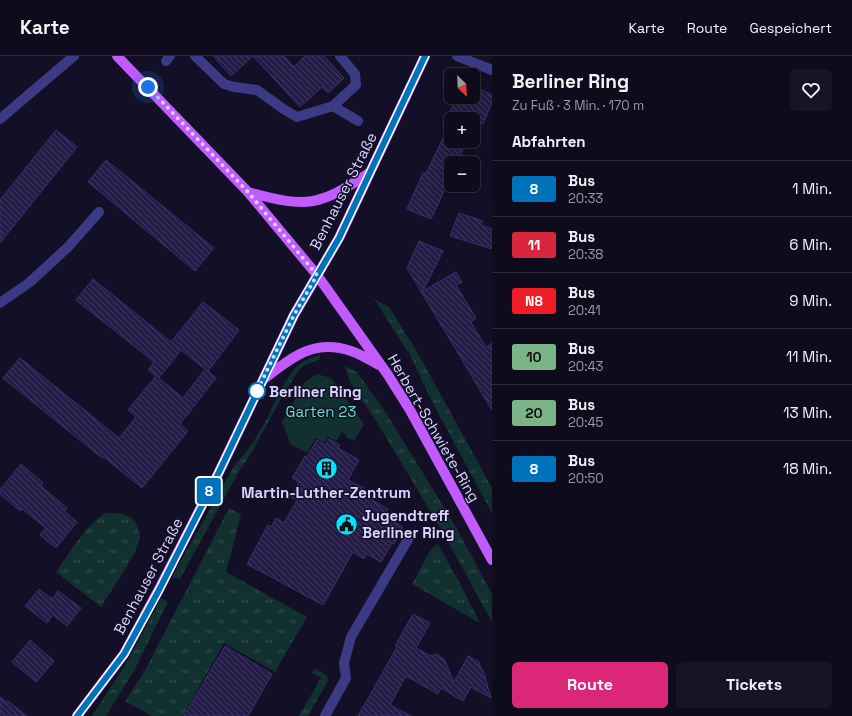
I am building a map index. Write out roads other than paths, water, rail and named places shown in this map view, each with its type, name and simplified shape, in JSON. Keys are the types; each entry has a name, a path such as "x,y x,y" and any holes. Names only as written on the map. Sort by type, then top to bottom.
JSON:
{"main road":[{"path":"118,56 248,192 317,275"},
{"name":"Benhauser Straße","path":"77,716 124,654 219,472 294,315 339,238 426,56"},
{"path":"248,192 285,201 303,203 315,201 334,194 370,172"},
{"name":"Herbert-Schwiete-Ring","path":"317,275 410,410 492,560"},
{"path":"262,380 286,362 305,351 317,347 339,348 352,351 381,366"}],"street":[{"path":"1,116 74,56"},
{"path":"195,56 224,84 257,90 297,117 333,106 356,85 354,74 340,56"},
{"path":"457,56 492,70"},
{"path":"333,106 358,121"},
{"path":"0,303 30,282 68,246 99,212"},
{"path":"325,716 346,678 344,663 351,637 410,536"}],"place":[{"name":"Berliner Ring","path":"257,391"},
{"name":"Martin-Luther-Zentrum","path":"326,469"},
{"name":"Jugendtreff Berliner Ring","path":"347,524"}],"park label":[{"name":"Garten 23","path":"321,411"}]}
